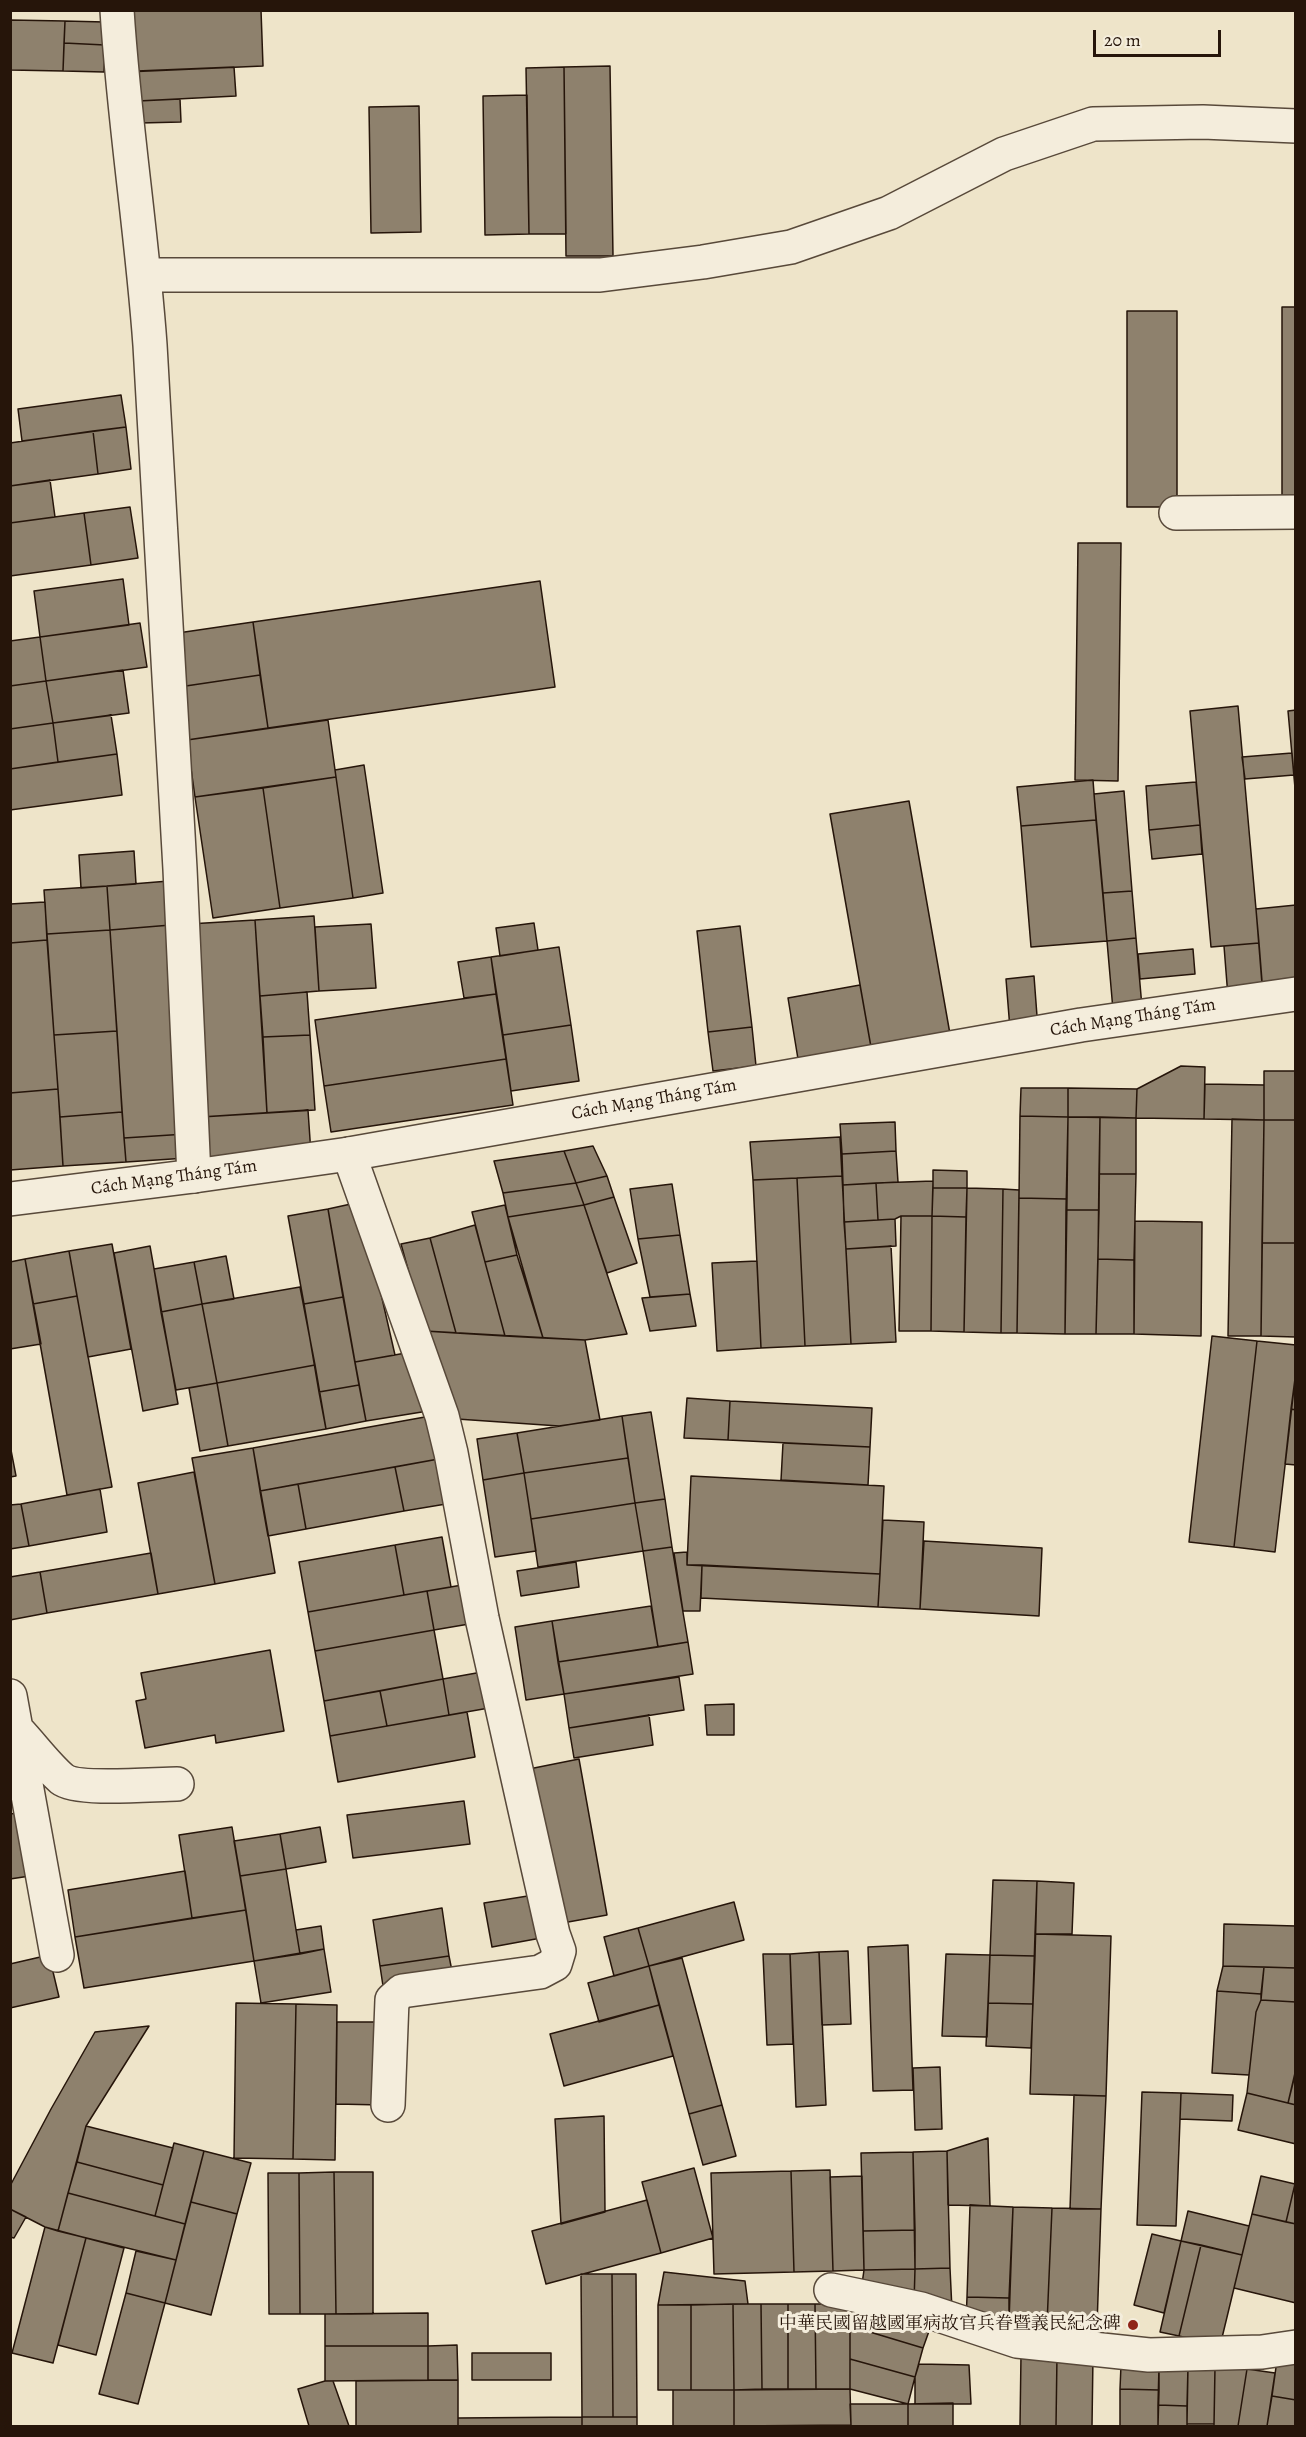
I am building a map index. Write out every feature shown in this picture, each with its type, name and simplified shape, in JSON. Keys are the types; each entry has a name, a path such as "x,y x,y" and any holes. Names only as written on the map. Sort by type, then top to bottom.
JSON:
{"street":[{"path":"117,10 145,275 180,869 194,1176"},
{"path":"145,275 600,275 691,264 791,247 868,221 889,213 1005,154 1093,124 1203,123 1296,126"},
{"path":"1176,513 1296,512"},
{"name":"Cách Mạng Tháng Tám","path":"10,1199 349,1154 1069,1027 1296,994"},
{"path":"349,1154 426,1365 442,1416 482,1618 553,1935 560,1951 555,1964 540,1972 402,1991 392,2000 387,2104"},
{"path":"10,1696 57,1955"},
{"path":"18,1731 64,1781 79,1785 102,1786 177,1784"},
{"path":"831,2289 921,2309 1017,2341 1149,2355 1262,2352 1296,2348"}],"building":[{"path":"124,10 261,10 263,66 126,72"},
{"path":"10,20 65,21 63,71 10,70"},
{"path":"65,21 105,22 105,45 64,43"},
{"path":"64,43 105,45 104,72 63,71"},
{"path":"610,66 613,256 566,256 564,67"},
{"path":"234,67 236,96 138,101 137,71"},
{"path":"564,67 566,234 529,234 526,68"},
{"path":"527,95 529,234 485,235 483,96"},
{"path":"180,99 181,122 140,123 138,101"},
{"path":"419,106 421,232 371,233 369,107"},
{"path":"1282,307 1296,307 1296,499 1282,499"},
{"path":"1127,311 1177,311 1177,507 1127,507"},
{"path":"121,395 126,427 22,441 18,409"},
{"path":"126,427 131,469 98,474 93,431"},
{"path":"93,431 98,474 10,486 10,443"},
{"path":"50,480 55,517 10,523 10,486"},
{"path":"130,507 138,558 91,565 84,513"},
{"path":"84,513 91,565 10,576 10,523"},
{"path":"1078,543 1121,543 1118,781 1075,780"},
{"path":"123,579 129,625 40,637 34,591"},
{"path":"540,581 555,687 268,728 253,622"},
{"path":"253,622 260,675 179,687 171,634"},
{"path":"140,623 147,667 46,681 40,637"},
{"path":"40,637 46,681 10,686 10,641"},
{"path":"123,670 129,713 53,723 46,681"},
{"path":"260,675 268,728 187,740 179,687"},
{"path":"46,681 53,723 10,729 10,686"},
{"path":"1238,706 1259,943 1211,947 1190,711"},
{"path":"1296,710 1296,799 1288,711"},
{"path":"111,715 117,754 58,762 53,723"},
{"path":"328,720 336,777 195,797 187,740"},
{"path":"53,723 58,762 10,769 10,729"},
{"path":"1292,753 1294,775 1245,779 1242,757"},
{"path":"117,754 122,795 10,810 10,769"},
{"path":"364,765 383,893 353,898 335,770"},
{"path":"336,777 353,898 280,908 263,788"},
{"path":"1093,780 1096,820 1021,826 1017,787"},
{"path":"1196,782 1200,825 1149,830 1146,786"},
{"path":"263,788 280,908 213,918 195,797"},
{"path":"1124,791 1132,891 1103,893 1094,794"},
{"path":"909,801 950,1034 871,1047 830,814"},
{"path":"1096,820 1107,941 1031,947 1021,826"},
{"path":"1200,825 1202,854 1152,859 1149,830"},
{"path":"134,851 136,884 81,888 79,855"},
{"path":"169,881 171,925 110,930 107,886"},
{"path":"107,886 110,930 47,934 44,890"},
{"path":"1132,891 1136,938 1107,941 1103,893"},
{"path":"45,902 47,940 10,943 10,904"},
{"path":"1296,905 1296,981 1262,984 1256,909"},
{"path":"314,916 319,991 260,996 255,920"},
{"path":"255,920 267,1113 201,1117 189,924"},
{"path":"534,923 538,950 500,956 496,928"},
{"path":"371,924 376,988 319,991 315,927"},
{"path":"171,925 186,1134 124,1138 110,930"},
{"path":"740,926 752,1027 708,1032 697,931"},
{"path":"110,930 117,1031 54,1035 47,934"},
{"path":"1136,938 1142,1007 1113,1010 1107,941"},
{"path":"47,940 58,1089 10,1093 10,943"},
{"path":"1259,943 1263,994 1228,997 1224,946"},
{"path":"559,947 571,1025 503,1035 491,957"},
{"path":"1193,949 1195,974 1140,979 1138,954"},
{"path":"491,957 496,994 464,998 458,962"},
{"path":"1034,976 1037,1016 1010,1029 1006,979"},
{"path":"860,985 871,1047 798,1059 788,998"},
{"path":"307,992 310,1035 263,1037 260,996"},
{"path":"496,994 506,1059 324,1086 315,1020"},
{"path":"571,1025 579,1081 511,1091 503,1035"},
{"path":"752,1027 756,1066 713,1071 708,1032"},
{"path":"117,1031 122,1112 60,1117 54,1035"},
{"path":"310,1035 315,1110 267,1113 263,1037"},
{"path":"506,1059 513,1105 331,1132 324,1086"},
{"path":"1181,1066 1205,1067 1204,1119 1136,1118 1137,1089"},
{"path":"1264,1071 1296,1071 1296,1120 1264,1120"},
{"path":"1205,1084 1264,1085 1264,1120 1204,1119"},
{"path":"1021,1088 1068,1088 1068,1117 1020,1116"},
{"path":"1068,1088 1137,1089 1136,1118 1068,1117"},
{"path":"58,1089 63,1166 10,1170 10,1093"},
{"path":"308,1110 311,1154 204,1161 201,1117"},
{"path":"122,1112 126,1162 63,1166 60,1117"},
{"path":"1020,1116 1068,1117 1067,1199 1019,1198"},
{"path":"1068,1117 1100,1117 1099,1210 1066,1210"},
{"path":"1100,1117 1136,1118 1136,1174 1099,1174"},
{"path":"1232,1119 1264,1120 1261,1336 1228,1336"},
{"path":"1264,1120 1296,1120 1296,1243 1262,1243"},
{"path":"895,1122 896,1151 842,1154 840,1124"},
{"path":"186,1134 187,1158 126,1162 124,1138"},
{"path":"840,1137 842,1176 753,1180 750,1142"},
{"path":"593,1146 607,1176 576,1183 564,1151"},
{"path":"564,1151 576,1183 503,1193 494,1161"},
{"path":"896,1151 898,1182 843,1185 842,1154"},
{"path":"933,1170 967,1171 967,1188 933,1188"},
{"path":"1099,1174 1136,1174 1134,1260 1098,1259"},
{"path":"607,1176 614,1197 584,1205 576,1183"},
{"path":"842,1176 851,1344 805,1346 797,1178"},
{"path":"797,1178 805,1346 761,1348 753,1180"},
{"path":"933,1181 932,1216 901,1216 895,1219 878,1220 876,1183"},
{"path":"576,1183 584,1205 508,1217 503,1193"},
{"path":"876,1183 878,1220 844,1222 843,1185"},
{"path":"672,1184 680,1235 638,1239 630,1189"},
{"path":"933,1188 967,1188 966,1217 932,1216"},
{"path":"967,1188 1003,1189 1001,1333 964,1332"},
{"path":"1003,1189 1019,1190 1017,1333 1001,1333"},
{"path":"614,1197 637,1263 607,1273 584,1205"},
{"path":"1019,1198 1067,1199 1065,1334 1017,1333"},
{"path":"360,1202 395,1355 355,1362 328,1209"},
{"path":"505,1205 517,1255 485,1262 472,1212"},
{"path":"584,1205 627,1334 585,1340 543,1338 508,1217"},
{"path":"328,1209 343,1297 304,1304 288,1216"},
{"path":"1066,1210 1099,1210 1096,1334 1065,1334"},
{"path":"901,1216 932,1216 931,1331 899,1331"},
{"path":"932,1216 966,1217 964,1332 931,1331"},
{"path":"895,1219 896,1246 846,1249 844,1222"},
{"path":"1135,1221 1202,1222 1201,1336 1134,1334"},
{"path":"475,1225 505,1336 456,1333 430,1238"},
{"path":"680,1235 690,1294 650,1297 638,1239"},
{"path":"430,1238 456,1333 425,1331 401,1244"},
{"path":"1262,1243 1296,1243 1296,1337 1261,1336"},
{"path":"112,1244 131,1349 88,1357 69,1251"},
{"path":"150,1246 178,1404 143,1411 114,1253"},
{"path":"891,1246 896,1342 851,1344 846,1249"},
{"path":"69,1251 77,1296 33,1304 25,1259"},
{"path":"517,1255 543,1338 505,1336 485,1262"},
{"path":"226,1256 234,1299 202,1304 194,1262"},
{"path":"25,1259 41,1344 10,1349 10,1262"},
{"path":"1098,1259 1134,1260 1134,1334 1096,1334"},
{"path":"757,1261 761,1348 717,1351 712,1263"},
{"path":"194,1262 202,1304 161,1312 154,1269"},
{"path":"300,1287 315,1365 217,1383 202,1304"},
{"path":"690,1294 696,1326 650,1331 642,1298"},
{"path":"77,1296 112,1487 67,1495 33,1304"},
{"path":"343,1297 359,1385 319,1392 304,1304"},
{"path":"202,1304 217,1383 176,1390 161,1312"},
{"path":"425,1331 585,1340 600,1420 559,1426 457,1419"},
{"path":"1212,1336 1257,1341 1234,1547 1189,1542"},
{"path":"1257,1341 1296,1345 1296,1371 1275,1552 1234,1547"},
{"path":"417,1351 428,1411 366,1421 355,1362"},
{"path":"315,1365 326,1429 228,1446 217,1383"},
{"path":"1296,1371 1296,1410 1291,1409"},
{"path":"217,1383 228,1446 200,1451 189,1388"},
{"path":"359,1385 366,1421 326,1429 319,1392"},
{"path":"687,1398 730,1401 728,1440 684,1438"},
{"path":"730,1401 872,1408 870,1447 728,1440"},
{"path":"1291,1409 1296,1410 1296,1465 1285,1464"},
{"path":"651,1412 665,1499 635,1503 622,1416"},
{"path":"436,1415 444,1458 260,1491 253,1448"},
{"path":"622,1416 628,1458 524,1473 517,1433"},
{"path":"517,1433 524,1473 483,1480 477,1439"},
{"path":"783,1443 870,1447 868,1485 781,1480"},
{"path":"10,1445 16,1476 10,1477"},
{"path":"253,1448 275,1573 215,1584 192,1458"},
{"path":"444,1458 452,1503 404,1511 395,1467"},
{"path":"628,1458 635,1503 531,1519 524,1473"},
{"path":"395,1467 404,1511 306,1529 298,1484"},
{"path":"194,1472 215,1584 158,1594 138,1483"},
{"path":"524,1473 536,1551 495,1557 483,1480"},
{"path":"691,1476 884,1486 880,1574 687,1565"},
{"path":"298,1484 306,1529 268,1536 260,1491"},
{"path":"100,1489 107,1532 29,1546 21,1504"},
{"path":"665,1499 672,1547 643,1551 635,1503"},
{"path":"635,1503 643,1551 538,1567 531,1519"},
{"path":"21,1504 29,1546 10,1549 10,1505"},
{"path":"883,1520 924,1522 920,1609 878,1607"},
{"path":"442,1537 451,1587 404,1595 395,1545"},
{"path":"924,1541 1042,1548 1039,1616 920,1609"},
{"path":"395,1545 404,1595 308,1612 299,1562"},
{"path":"672,1547 688,1642 658,1647 643,1551"},
{"path":"687,1552 687,1565 702,1565 700,1611 683,1611 674,1553"},
{"path":"151,1553 158,1594 47,1613 40,1572"},
{"path":"576,1562 579,1587 521,1596 517,1571"},
{"path":"702,1565 880,1574 878,1607 701,1598"},
{"path":"40,1572 47,1613 10,1620 10,1577"},
{"path":"468,1584 475,1623 434,1630 427,1591"},
{"path":"427,1591 434,1630 315,1651 308,1612"},
{"path":"651,1606 658,1647 558,1662 552,1621"},
{"path":"552,1621 564,1694 526,1700 515,1627"},
{"path":"434,1630 443,1679 324,1701 315,1651"},
{"path":"688,1642 693,1674 564,1694 558,1662"},
{"path":"270,1650 284,1731 216,1743 215,1735 145,1748 136,1701 146,1699 141,1673"},
{"path":"482,1672 489,1708 449,1715 443,1679"},
{"path":"679,1677 684,1710 569,1728 564,1694"},
{"path":"443,1679 449,1715 387,1726 380,1691"},
{"path":"380,1691 387,1726 330,1736 324,1701"},
{"path":"734,1704 734,1735 707,1735 705,1705"},
{"path":"467,1712 475,1757 338,1782 330,1736"},
{"path":"649,1715 653,1745 574,1758 569,1728"},
{"path":"579,1759 607,1915 557,1924 529,1769"},
{"path":"464,1801 470,1844 353,1858 347,1815"},
{"path":"18,1813 30,1876 10,1879 10,1814"},
{"path":"232,1827 246,1910 192,1918 179,1835"},
{"path":"320,1827 326,1862 286,1869 280,1834"},
{"path":"280,1834 286,1869 240,1876 234,1841"},
{"path":"286,1869 300,1954 254,1961 240,1876"},
{"path":"185,1871 192,1918 75,1937 68,1890"},
{"path":"993,1880 1037,1881 1035,1956 990,1955"},
{"path":"1037,1881 1074,1883 1072,1934 1035,1934"},
{"path":"534,1895 541,1938 492,1947 484,1903"},
{"path":"734,1902 744,1940 649,1966 638,1928"},
{"path":"442,1908 449,1956 380,1966 373,1920"},
{"path":"246,1910 254,1961 84,1988 75,1937"},
{"path":"1224,1924 1296,1926 1296,1968 1223,1966"},
{"path":"321,1926 324,1949 300,1954 296,1930"},
{"path":"638,1928 649,1966 614,1976 604,1937"},
{"path":"1035,1934 1111,1936 1106,2096 1030,2094"},
{"path":"908,1945 913,2090 873,2091 868,1947"},
{"path":"324,1949 331,1992 261,2003 254,1961"},
{"path":"848,1951 851,2024 822,2025 819,1952"},
{"path":"819,1952 826,2105 796,2107 790,1954"},
{"path":"763,1954 790,1954 793,2044 767,2045"},
{"path":"946,1954 990,1955 987,2037 942,2036"},
{"path":"49,1955 59,1997 10,2008 10,1964"},
{"path":"990,1955 1035,1956 1033,2004 988,2003"},
{"path":"449,1956 453,1976 383,1986 380,1966"},
{"path":"682,1958 722,2105 689,2114 649,1966"},
{"path":"649,1966 659,2005 599,2022 588,1983"},
{"path":"1223,1966 1264,1967 1261,1994 1217,1991"},
{"path":"1264,1967 1296,1968 1296,2002 1261,2000"},
{"path":"1217,1991 1261,1994 1256,2012 1249,2075 1212,2073"},
{"path":"1261,2000 1296,2002 1296,2071 1288,2103 1247,2093 1256,2012"},
{"path":"236,2003 296,2004 293,2159 234,2158"},
{"path":"988,2003 1033,2004 1031,2048 986,2046"},
{"path":"296,2004 337,2005 335,2160 293,2159"},
{"path":"659,2005 673,2056 564,2086 550,2034"},
{"path":"337,2022 383,2022 382,2105 336,2104"},
{"path":"149,2026 86,2126 58,2231 10,2209 10,2186 95,2032"},
{"path":"940,2067 942,2129 915,2130 913,2068"},
{"path":"1296,2073 1296,2105 1288,2103"},
{"path":"1142,2092 1181,2093 1176,2226 1137,2225"},
{"path":"1181,2093 1233,2095 1232,2121 1180,2119"},
{"path":"1247,2093 1296,2105 1296,2144 1238,2130"},
{"path":"1074,2095 1106,2096 1101,2209 1070,2209"},
{"path":"722,2105 736,2156 703,2165 689,2114"},
{"path":"604,2116 605,2212 561,2224 555,2119"},
{"path":"86,2126 173,2148 163,2185 77,2162"},
{"path":"988,2138 990,2206 948,2205 947,2151"},
{"path":"174,2143 204,2151 185,2224 155,2216"},
{"path":"204,2151 251,2163 237,2214 191,2202"},
{"path":"947,2151 950,2268 915,2269 913,2152"},
{"path":"913,2152 915,2230 863,2231 861,2153"},
{"path":"77,2162 163,2185 155,2216 68,2193"},
{"path":"694,2168 713,2238 661,2253 642,2182"},
{"path":"830,2170 833,2271 794,2272 791,2171"},
{"path":"791,2171 794,2272 714,2274 711,2173"},
{"path":"334,2172 336,2314 300,2314 299,2173"},
{"path":"334,2172 373,2172 373,2314 336,2314"},
{"path":"268,2173 299,2173 300,2314 269,2314"},
{"path":"862,2176 864,2270 833,2271 830,2177"},
{"path":"1261,2176 1295,2184 1286,2222 1252,2214"},
{"path":"1296,2184 1296,2224 1286,2222"},
{"path":"68,2193 185,2224 176,2260 58,2231"},
{"path":"647,2200 661,2253 546,2284 532,2231"},
{"path":"191,2202 237,2214 211,2315 165,2303"},
{"path":"970,2205 1013,2207 1009,2298 967,2297"},
{"path":"1013,2207 1052,2208 1047,2324 1009,2322"},
{"path":"1052,2208 1101,2209 1097,2326 1047,2324"},
{"path":"10,2209 26,2217 14,2238 10,2237"},
{"path":"1188,2211 1249,2226 1242,2255 1181,2241"},
{"path":"1252,2214 1296,2224 1296,2303 1234,2288"},
{"path":"45,2227 86,2238 53,2363 12,2353"},
{"path":"915,2230 915,2269 864,2270 863,2231"},
{"path":"1152,2234 1181,2241 1164,2313 1134,2305"},
{"path":"86,2238 124,2248 96,2355 58,2345"},
{"path":"1181,2241 1201,2245 1179,2336 1160,2332"},
{"path":"1201,2245 1242,2255 1220,2346 1179,2336"},
{"path":"136,2251 176,2260 165,2303 126,2293"},
{"path":"950,2268 952,2310 914,2303 915,2269"},
{"path":"915,2269 914,2303 861,2291 864,2270"},
{"path":"664,2272 745,2281 748,2304 658,2305"},
{"path":"581,2274 612,2274 613,2417 582,2417"},
{"path":"612,2274 636,2274 637,2417 613,2417"},
{"path":"126,2293 165,2303 138,2404 99,2394"},
{"path":"967,2297 1009,2298 1009,2322 966,2321"},
{"path":"733,2304 761,2304 762,2389 734,2390"},
{"path":"733,2304 734,2390 691,2390 691,2305"},
{"path":"761,2304 788,2304 788,2389 762,2389"},
{"path":"788,2304 815,2304 816,2389 788,2389"},
{"path":"815,2304 850,2304 850,2389 816,2389"},
{"path":"850,2304 933,2320 923,2348 850,2326"},
{"path":"658,2305 691,2305 691,2390 658,2390"},
{"path":"428,2313 428,2346 325,2346 325,2314"},
{"path":"850,2326 923,2348 915,2377 850,2359"},
{"path":"457,2345 458,2380 428,2380 428,2346"},
{"path":"325,2346 428,2346 428,2380 325,2381"},
{"path":"472,2353 551,2353 551,2380 472,2380"},
{"path":"1021,2355 1057,2355 1056,2426 1020,2426"},
{"path":"1057,2355 1093,2356 1092,2426 1056,2426"},
{"path":"850,2359 915,2377 908,2404 850,2389"},
{"path":"1277,2360 1296,2363 1296,2400 1272,2396"},
{"path":"919,2364 969,2365 971,2404 915,2404 915,2377"},
{"path":"1121,2365 1159,2366 1159,2390 1120,2389"},
{"path":"1159,2366 1188,2366 1187,2406 1158,2405"},
{"path":"1188,2366 1215,2367 1214,2424 1187,2424"},
{"path":"1215,2367 1247,2369 1238,2426 1214,2426"},
{"path":"1247,2369 1275,2373 1267,2426 1238,2426"},
{"path":"458,2380 458,2426 356,2426 356,2381"},
{"path":"333,2381 349,2426 309,2426 298,2389"},
{"path":"850,2389 851,2425 734,2426 734,2390"},
{"path":"1120,2389 1159,2390 1158,2426 1120,2426"},
{"path":"673,2390 734,2390 734,2426 673,2426"},
{"path":"1272,2396 1296,2400 1296,2426 1267,2426"},
{"path":"953,2403 953,2426 908,2426 908,2404"},
{"path":"850,2404 908,2404 908,2426 851,2426"},
{"path":"1158,2405 1187,2406 1187,2426 1158,2426"},
{"path":"582,2417 582,2426 458,2426 458,2418"},
{"path":"582,2417 637,2417 637,2426 582,2426"},
{"path":"851,2425 851,2426 734,2426"}],"place":[{"name":"中華民國留越國軍病故官兵眷暨義民紀念碑","path":"1133,2325"}]}
